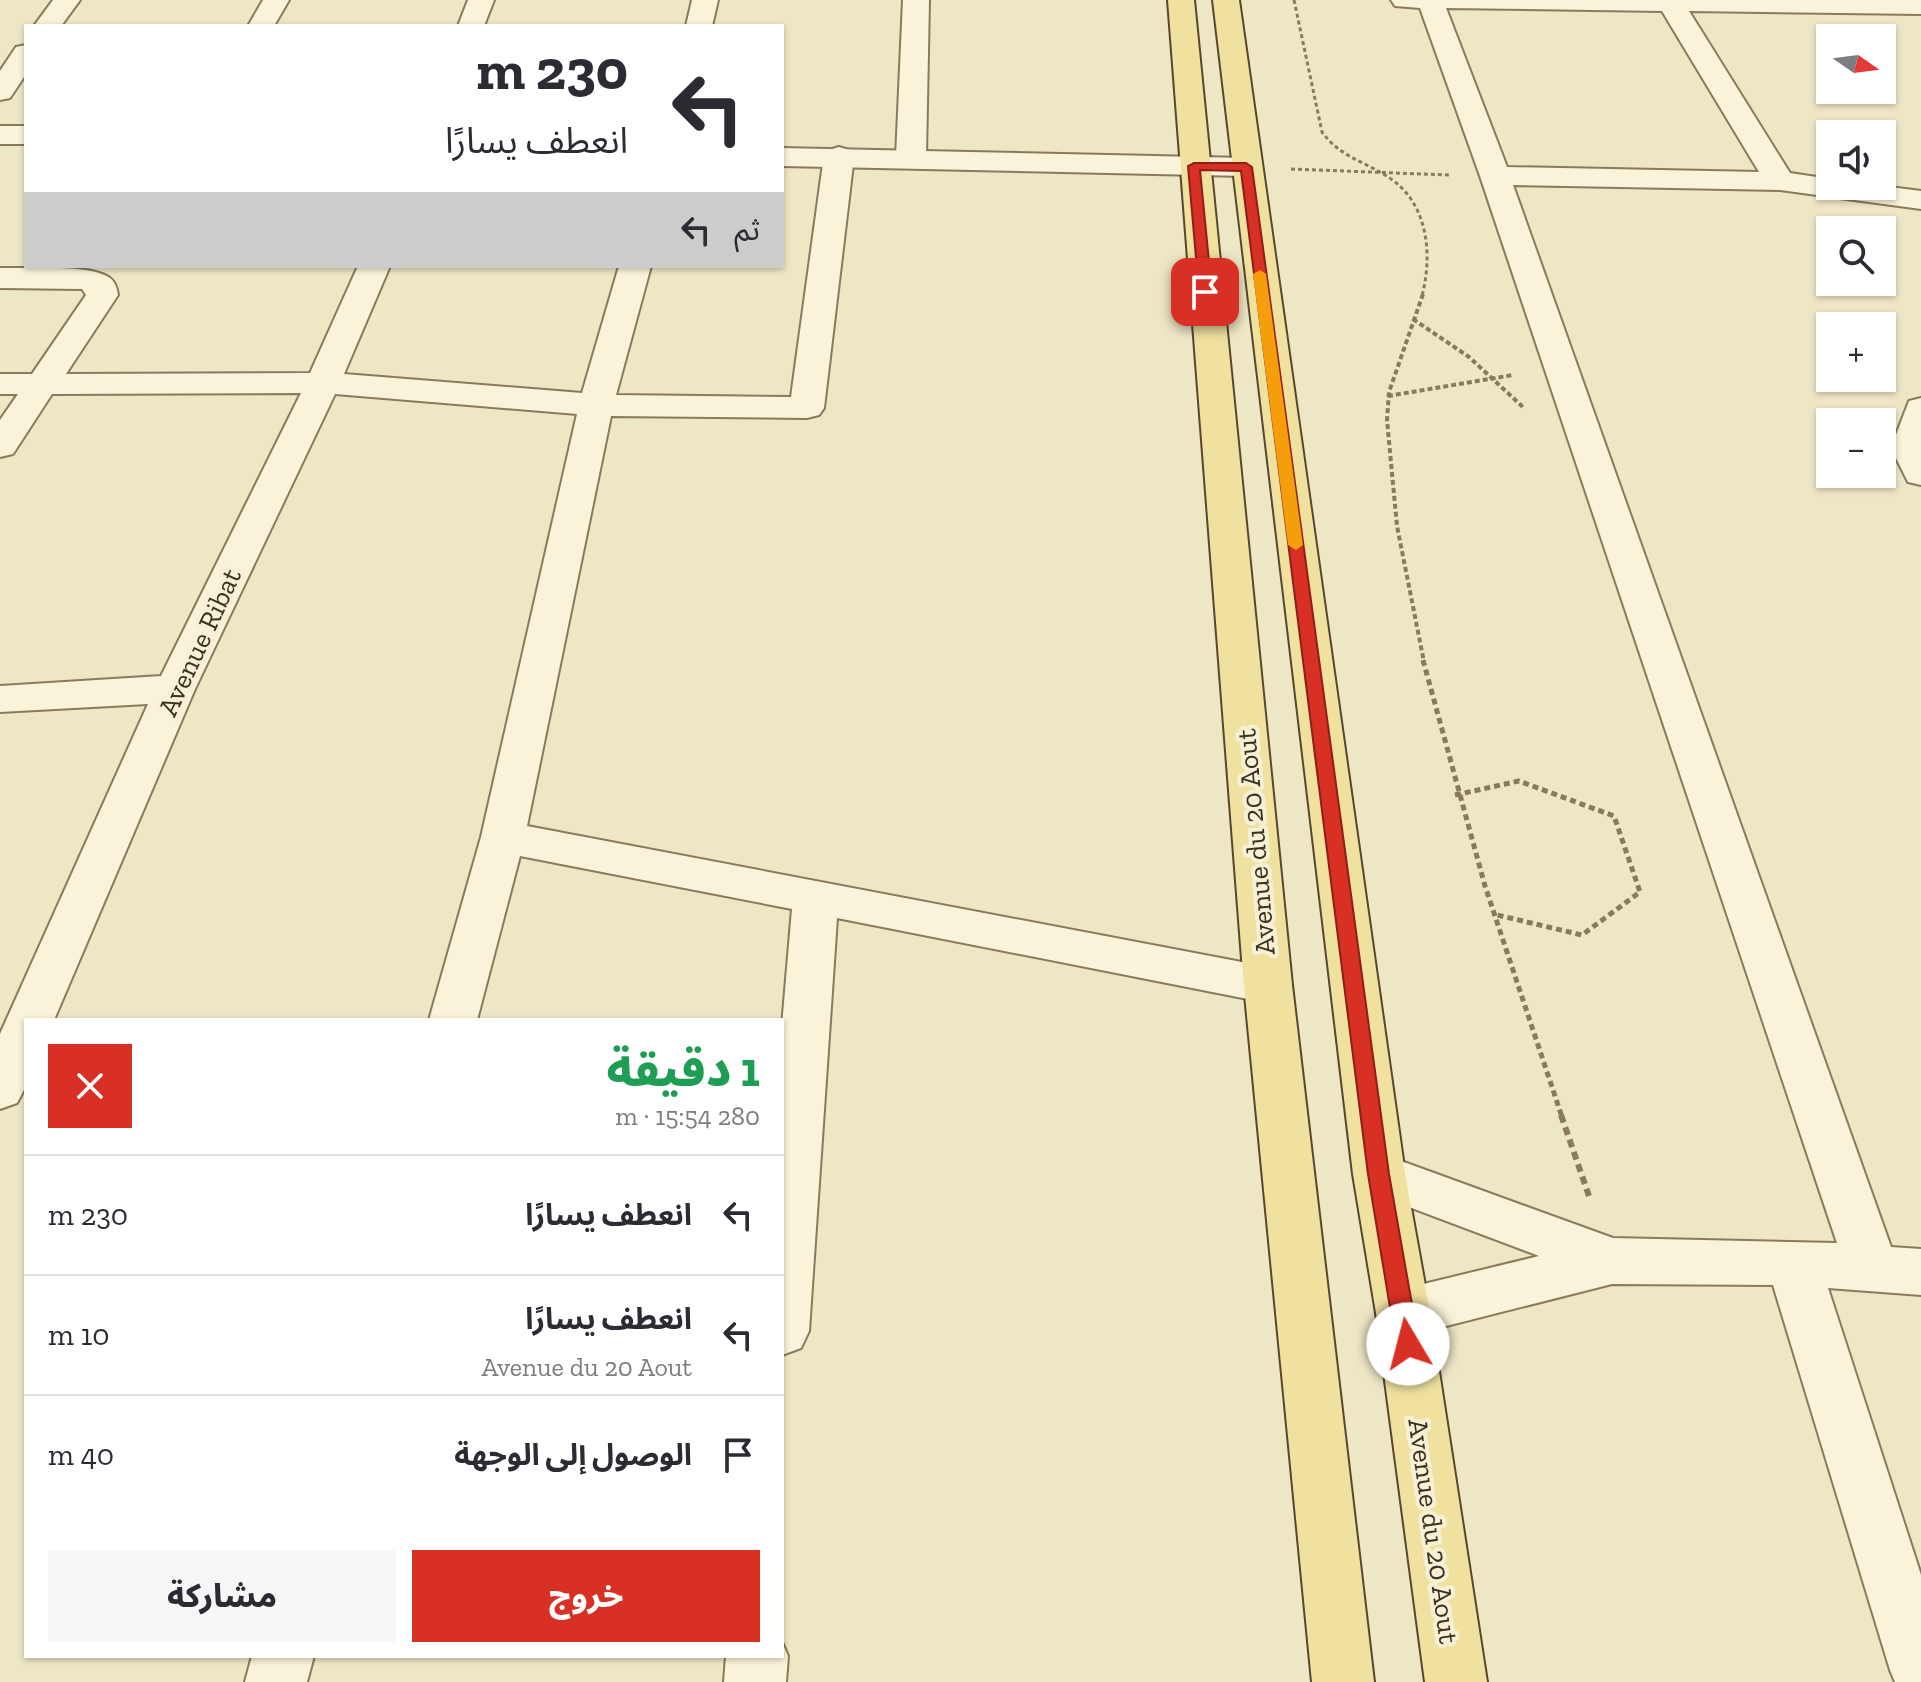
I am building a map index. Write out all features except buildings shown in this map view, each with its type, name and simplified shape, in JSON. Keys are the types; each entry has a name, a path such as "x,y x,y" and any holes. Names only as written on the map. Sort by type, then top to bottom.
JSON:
{"main road":[{"name":"Avenue du 20 Aout","path":"1181,0 1268,985 1343,1682"},
{"name":"Avenue du 20 Aout","path":"1226,0 1379,1174 1403,1313 1456,1682"}],"street":[{"path":"49,24 67,0"},
{"path":"262,24 276,0"},
{"path":"472,24 481,0"},
{"path":"699,24 705,0"},
{"path":"911,157 916,0"},
{"path":"1404,0 1921,6"},
{"path":"1403,1313 1612,1261 1793,1263 1896,1270 1561,367 1430,0"},
{"path":"1672,5 1780,181"},
{"path":"0,50 24,52"},
{"path":"0,92 24,55"},
{"path":"0,135 24,135"},
{"path":"0,384 323,383 596,405 807,408 839,156"},
{"path":"784,157 911,157 1246,167"},
{"path":"1495,176 1780,181 1921,200"},
{"name":"Avenue Ribat","path":"31,1018 175,689 323,383 373,268"},
{"path":"454,1018 503,837 596,405 634,268"},
{"path":"0,278 88,280 100,286 102,295 0,446"},
{"path":"1921,408 1909,448 1921,474"},
{"path":"0,699 175,689"},
{"path":"503,837 1268,985"},
{"path":"784,1306 816,898"},
{"path":"0,1089 24,1035"},
{"path":"1379,1174 1612,1261"},
{"path":"1793,1263 1921,1670"},
{"path":"276,1682 282,1658"},
{"path":"755,1682 757,1658"}],"path":[{"path":"1294,0 1322,132 1346,155 1386,173 1407,191 1418,210 1429,251 1424,293 1388,396 1390,470 1401,549 1419,645 1455,795 1492,914 1612,1261"},
{"path":"1246,167 1495,176"},
{"path":"1413,319 1495,378 1533,418"},
{"path":"1388,396 1561,367"},
{"path":"1455,795 1519,781 1614,816 1640,892 1582,935 1492,914"}],"slow traffic":[{"path":"1260,274 1296,545"}],"route":[{"path":"1205,292 1194,166 1246,167 1379,1174 1408,1344"}]}
